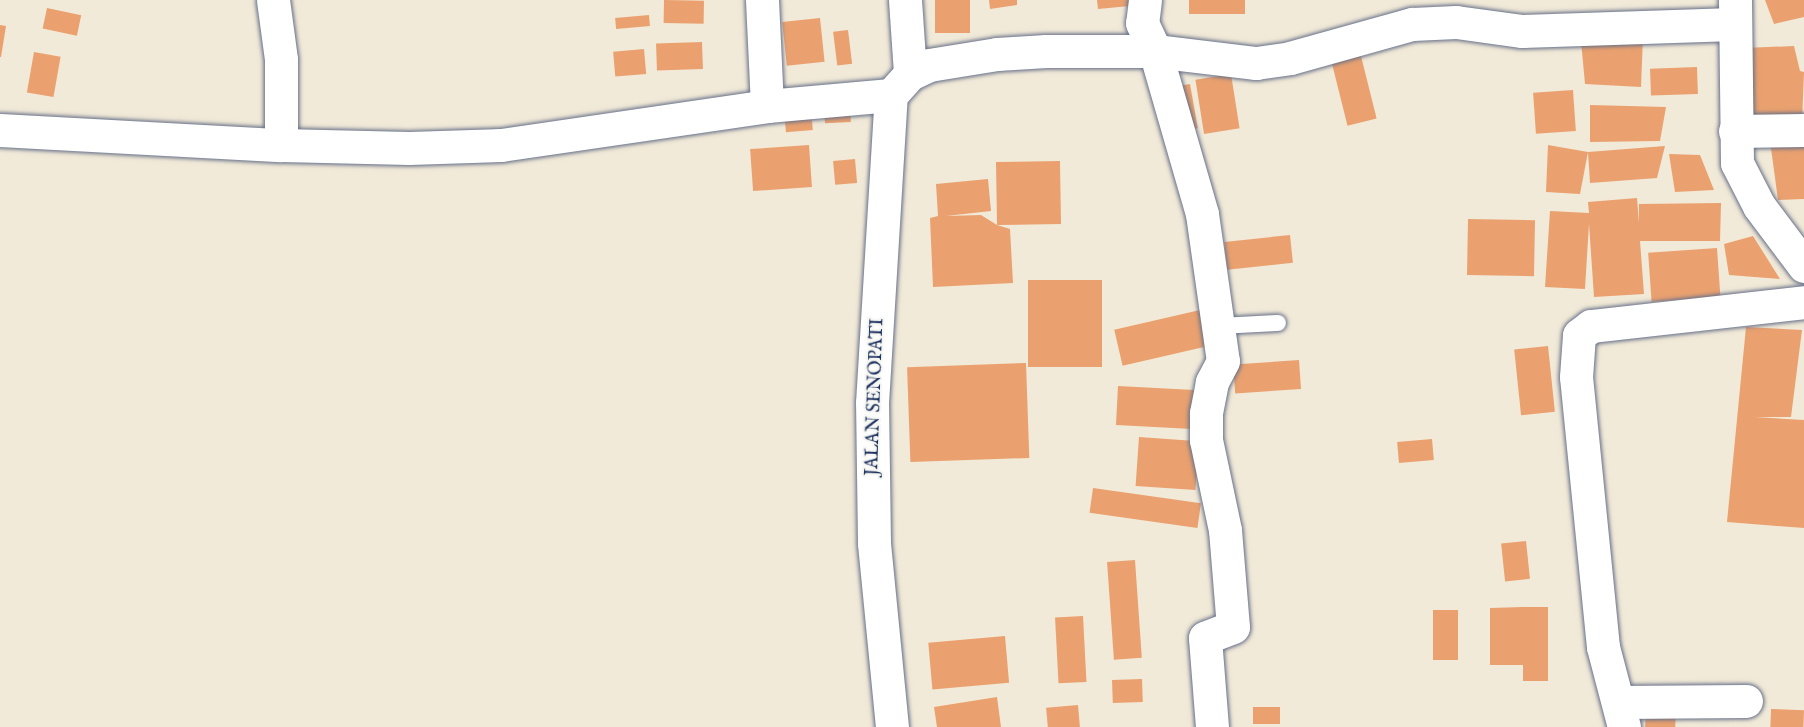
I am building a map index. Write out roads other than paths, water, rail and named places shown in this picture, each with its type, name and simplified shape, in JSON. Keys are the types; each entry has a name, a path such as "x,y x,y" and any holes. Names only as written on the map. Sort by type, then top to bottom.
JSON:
{"street":[{"path":"273,0 281,59 280,145"},
{"path":"762,0 767,106"},
{"name":"JALAN SENOPATI","path":"892,727 874,543 872,404 901,84 905,0"},
{"path":"1145,0 1142,23 1155,51 1202,214 1223,361 1212,382 1206,412 1206,441 1225,530 1233,627 1205,638 1212,727"},
{"path":"0,130 280,145 409,148 501,145 901,84 929,65 997,54 1155,51 1256,63 1290,58 1412,24 1456,22 1534,31 1735,12 1737,163 1746,186 1804,266"},
{"path":"1735,131 1804,130"},
{"path":"1746,702 1622,714 1603,647 1579,411 1579,336 1591,326 1804,302"}],"lane":[{"path":"1218,326 1278,323"}]}
